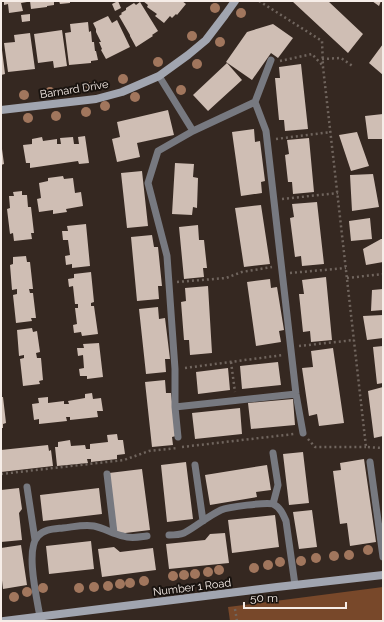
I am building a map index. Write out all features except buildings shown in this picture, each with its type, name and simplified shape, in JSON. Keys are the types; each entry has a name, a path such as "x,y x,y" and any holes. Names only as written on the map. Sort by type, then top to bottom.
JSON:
{"main road":[{"name":"Barnard Drive","path":"1,110 96,99 122,92 159,76 206,40 234,1"},
{"name":"Number 1 Road","path":"4,621 383,575"}],"lane":[{"path":"270,61 255,102 266,131 296,394 303,433"},
{"path":"159,76 193,131"},
{"path":"178,437 167,256 148,183 158,152 193,131 255,102"},
{"path":"175,407 296,394"},
{"path":"273,453 278,485 273,504"},
{"path":"370,462 380,510 383,557"},
{"path":"195,465 203,521"},
{"path":"107,474 114,533"},
{"path":"27,487 35,540 32,554 32,564 40,617"},
{"path":"169,535 183,533 221,510 265,503 273,504 279,508 286,521 295,585"},
{"path":"35,540 37,536 50,529 85,525 94,526 124,537 132,538 147,536"}],"path":[{"path":"259,1 322,41 322,59 366,447"},
{"path":"270,61 312,54 323,66"},
{"path":"322,59 341,58 354,67"},
{"path":"267,140 331,132"},
{"path":"274,200 338,193"},
{"path":"169,282 226,278 242,272 281,266"},
{"path":"282,274 346,268"},
{"path":"347,278 383,274"},
{"path":"175,370 231,362 291,350 354,340"},
{"path":"231,362 236,400"},
{"path":"1,474 124,460 149,451 303,433 315,447 383,448"},
{"path":"236,609 236,621"}],"shaded area":[{"path":"383,587 383,621 230,621 228,607"}]}
